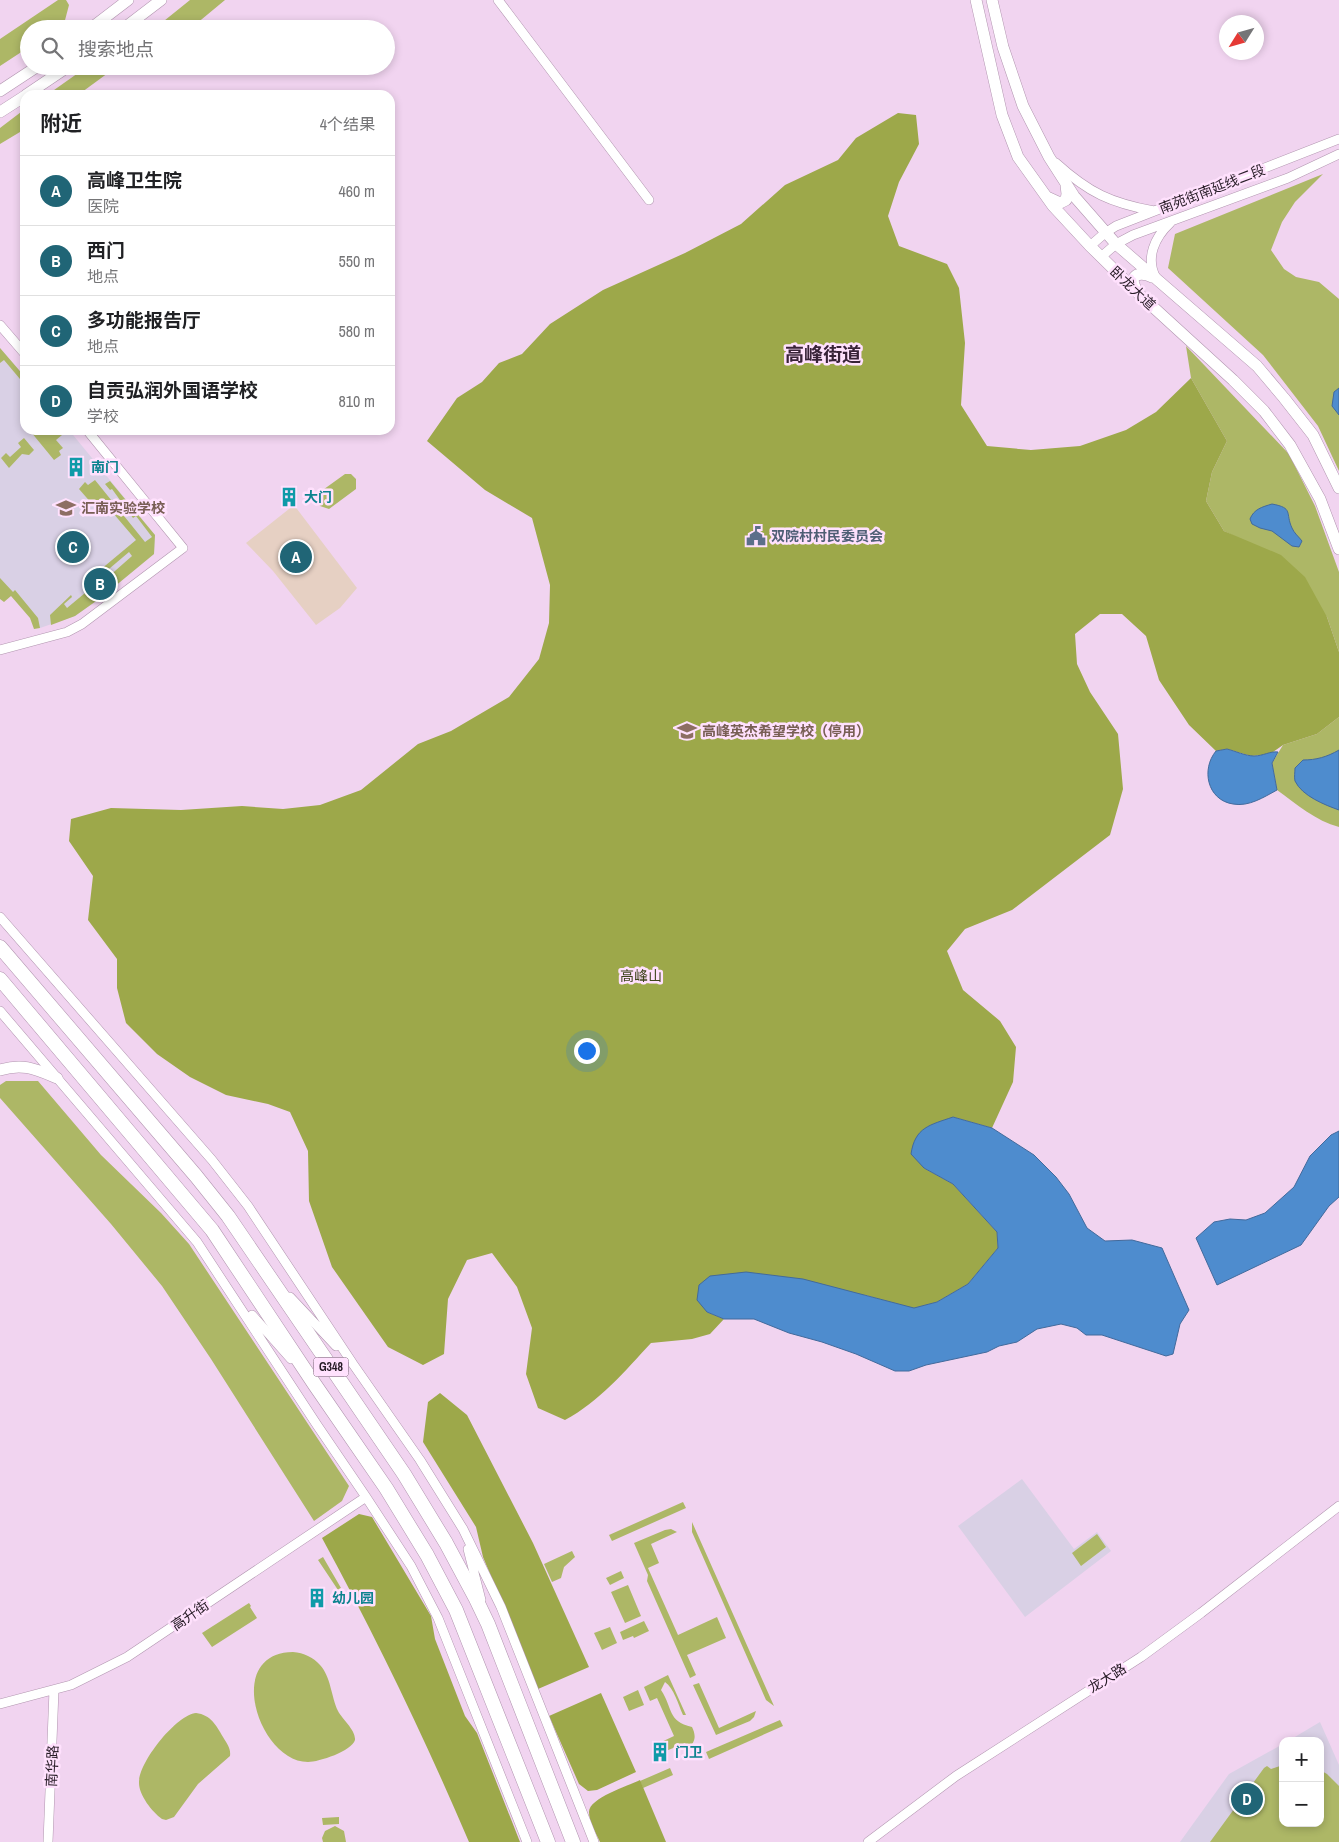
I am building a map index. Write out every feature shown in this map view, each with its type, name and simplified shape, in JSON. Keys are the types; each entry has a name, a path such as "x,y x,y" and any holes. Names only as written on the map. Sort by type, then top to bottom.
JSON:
{"highway":[{"name":"G348","path":"0,947 228,1216 404,1474 446,1543 488,1624 573,1842"},
{"name":"G348","path":"0,979 212,1230 386,1488 427,1555 456,1610 548,1842"}],"main road":[{"path":"102,20 128,0"},
{"path":"135,20 161,0"},
{"name":"卧龙大道","path":"976,0 1002,115 1018,157 1046,196 1101,258 1264,410 1290,445 1320,499 1339,549"},
{"name":"卧龙大道","path":"992,0 1003,47 1023,106 1049,157 1066,185 1116,244 1256,366 1313,435 1339,488"},
{"path":"0,91 24,75"},
{"path":"33,90 56,75"},
{"path":"0,112 20,99"},
{"path":"1046,196 1060,203 1066,200 1066,185"},
{"path":"1140,296 1133,284 1137,275 1144,273 1156,280"},
{"path":"0,1070 17,1066 32,1068 57,1078"}],"street":[{"path":"498,0 649,200"},
{"name":"南苑街南延线二段","path":"1090,246 1116,226 1339,138"},
{"name":"南苑街南延线二段","path":"1101,258 1116,244 1133,235 1288,178 1339,154"},
{"path":"1049,157 1074,180 1097,194 1110,200 1155,211"},
{"path":"1156,280 1152,271 1154,244 1160,232 1174,219"},
{"path":"0,325 20,348"},
{"path":"0,650 67,632 82,624 183,548 92,435"},
{"path":"0,917 212,1160 248,1206 353,1364 405,1436 463,1529 501,1607 594,1842"},
{"path":"0,1011 197,1242 411,1566 438,1618 527,1842"},
{"path":"263,1269 353,1364"},
{"path":"233,1294 315,1385"},
{"name":"高升街","path":"0,1704 54,1690 87,1678 127,1657 366,1497"},
{"name":"龙大路","path":"868,1842 956,1776 1141,1656 1339,1506"},
{"path":"463,1529 488,1624"},
{"name":"南华路","path":"48,1842 54,1690"}],"shaded area":[{"name":"汇南实验学校","path":"0,348 20,371 20,435 73,435 155,535 154,554 99,599 75,616 40,628 0,582"},
{"path":"294,505 357,588 340,608 316,625 273,571 246,543"},
{"path":"1022,1479 1074,1549 1097,1532 1111,1551 1025,1617 958,1526"},
{"path":"1320,1722 1339,1765 1339,1842 1180,1842 1229,1774 1279,1746 1279,1827 1324,1827 1324,1737 1295,1737"}],"green space":[{"path":"58,0 66,0 69,5 65,20 28,20"},
{"path":"190,0 225,0 201,20 165,20"},
{"path":"20,26 20,53 0,66 0,39"},
{"path":"75,75 105,75 85,90 54,90"},
{"path":"20,113 20,132 0,144 0,128"},
{"name":"高峰山","path":"898,113 916,115 919,144 899,182 888,216 899,246 947,264 959,288 965,343 961,405 987,446 1031,450 1080,446 1126,430 1156,412 1191,378 1227,441 1212,472 1206,501 1224,531 1281,555 1305,577 1327,617 1339,652 1339,717 1317,734 1283,745 1273,752 1263,755 1251,756 1227,749 1216,751 1189,725 1159,680 1146,636 1122,614 1100,614 1075,634 1077,664 1090,692 1118,734 1123,789 1110,835 1012,910 965,929 947,951 963,990 1000,1021 1016,1047 1013,1082 992,1128 953,1117 924,1168 953,1184 997,1232 998,1248 968,1284 937,1302 914,1309 865,1295 707,1312 724,1319 710,1334 692,1339 651,1343 600,1395 565,1420 538,1408 526,1374 532,1328 517,1287 492,1253 467,1260 448,1299 444,1354 423,1365 388,1347 332,1267 309,1201 308,1151 290,1112 268,1104 226,1095 190,1077 157,1054 126,1023 117,988 117,959 88,920 93,876 69,841 71,819 111,808 181,810 242,806 283,809 320,805 361,790 418,744 451,731 509,697 539,659 549,623 550,585 532,518 485,490 427,441 457,398 482,382 499,363 522,354 550,324 603,290 685,253 741,224 785,185 838,160 856,138"},
{"path":"1323,174 1295,202 1282,222 1271,250 1284,269 1296,277 1319,282 1339,299 1339,471 1318,426 1263,355 1168,268 1175,234"},
{"path":"1186,346 1289,454 1315,506 1339,572 1339,652 1327,617 1244,541 1224,531 1206,501 1212,472 1227,441 1191,378"},
{"path":"0,348 20,371 20,379 4,360 0,363"},
{"path":"33,435 62,435 56,440 63,448 59,451 61,455 54,460"},
{"path":"24,438 34,450 29,455 22,454 9,468 1,458 6,453 10,457 21,447 18,443"},
{"path":"345,474 351,474 356,479 356,489 329,509 320,506 317,500 320,492"},
{"path":"95,480 145,542 152,537 136,516 133,518 112,489 110,490 105,484 110,481 155,535 154,554 114,587 107,578 132,556 129,552 103,574 100,570 136,540 101,499 93,505 79,489 85,482 88,485"},
{"path":"0,578 13,592 15,590 38,618 40,628 34,629 30,618 11,596 4,602 0,599"},
{"path":"91,588 99,599 75,616 51,625 50,615 71,595 72,597 64,604 67,608"},
{"path":"1339,717 1339,827 1314,816 1277,790 1272,763 1283,745 1317,734"},
{"path":"6,1081 38,1081 101,1155 161,1213 189,1244 349,1486 342,1501 314,1521 162,1286 111,1224 0,1098 0,1085"},
{"path":"440,1393 467,1415 533,1543 589,1667 538,1689 483,1557 476,1527 423,1442 428,1402"},
{"path":"683,1502 686,1508 612,1541 609,1535"},
{"path":"359,1514 372,1517 431,1616 435,1639 465,1716 477,1733 520,1842 469,1842 399,1688 322,1538"},
{"path":"692,1522 774,1706 766,1700 692,1532"},
{"path":"671,1529 677,1532 651,1544 659,1563 648,1568 678,1635 717,1617 726,1638 687,1655 696,1675 690,1678 647,1581 648,1575 634,1543"},
{"path":"1097,1534 1106,1547 1081,1566 1072,1553"},
{"path":"572,1551 575,1557 564,1567 561,1578 552,1582 544,1564"},
{"path":"323,1557 341,1588 338,1590 318,1560"},
{"path":"621,1571 624,1578 610,1585 606,1578"},
{"path":"628,1585 641,1616 625,1623 611,1592"},
{"path":"249,1603 257,1618 212,1647 202,1633"},
{"path":"644,1621 649,1631 634,1638 633,1636 623,1640 620,1632"},
{"path":"610,1627 617,1643 602,1650 594,1633"},
{"path":"293,1652 305,1654 317,1662 324,1670 338,1711 355,1736 353,1744 342,1752 313,1762 290,1757 275,1745 263,1727 256,1707 254,1687 259,1670 272,1657"},
{"path":"668,1675 686,1715 683,1715 673,1692 665,1682 661,1690 674,1717 678,1721 692,1727 695,1736 693,1743 688,1748 685,1743 666,1751 663,1746 656,1749 655,1745 674,1736 657,1698 650,1701 644,1687"},
{"path":"699,1683 719,1728 756,1711 754,1717 750,1721 716,1735 693,1685"},
{"path":"638,1690 644,1705 629,1711 623,1697"},
{"path":"601,1693 636,1772 597,1790 588,1791 579,1784 549,1716"},
{"path":"196,1713 206,1716 215,1725 228,1746 230,1756 198,1784 174,1817 166,1820 162,1819 150,1808 144,1798 139,1783 140,1774 151,1753 169,1731 188,1716"},
{"path":"780,1720 783,1726 709,1759 706,1752"},
{"path":"1267,1766 1271,1769 1279,1766 1279,1827 1324,1827 1324,1772 1339,1786 1339,1842 1210,1842 1264,1768"},
{"path":"670,1768 673,1775 643,1788 640,1781"},
{"path":"640,1780 666,1842 600,1842 590,1820 589,1812 591,1807 602,1797"},
{"path":"339,1817 339,1824 323,1825 322,1818"},
{"path":"335,1826 344,1831 346,1842 323,1842 322,1838 325,1831"}],"water":[{"path":"1339,388 1339,415 1332,406 1334,392"},
{"path":"1272,504 1283,507 1288,512 1293,530 1302,541 1299,547 1292,546 1272,531 1252,524 1250,519 1256,511"},
{"path":"1227,749 1254,756 1278,752 1272,763 1277,790 1256,801 1239,805 1217,797 1209,783 1209,766 1211,758 1216,751"},
{"path":"1339,750 1339,810 1321,803 1303,791 1295,781 1295,768 1303,760 1321,758"},
{"path":"953,1117 992,1128 1034,1155 1056,1177 1069,1194 1087,1228 1105,1241 1132,1240 1162,1248 1189,1310 1180,1324 1173,1354 1166,1356 1102,1335 1086,1335 1077,1328 1061,1324 1037,1329 1017,1342 999,1346 987,1352 926,1365 909,1371 895,1371 856,1354 789,1333 754,1319 724,1319 707,1312 697,1300 699,1285 710,1276 746,1272 803,1279 914,1308 937,1302 968,1284 998,1248 997,1232 953,1184 924,1168 911,1154 916,1138 925,1128"},
{"path":"1339,1131 1339,1197 1329,1206 1301,1245 1217,1285 1196,1238 1214,1222 1230,1219 1246,1220 1265,1213 1294,1187 1310,1156 1331,1135"}],"place":[{"name":"南门","path":"76,467"},
{"name":"大门","path":"289,497"},
{"name":"汇南实验学校","path":"66,508"},
{"name":"双院村村民委员会","path":"756,536"},
{"name":"多功能报告厅","path":"73,547"},
{"name":"高峰卫生院","path":"296,557"},
{"name":"西门","path":"100,584"},
{"name":"高峰英杰希望学校（停用）","path":"687,731"},
{"name":"幼儿园","path":"317,1598"},
{"name":"门卫","path":"660,1752"},
{"name":"自贡弘润外国语学校","path":"1247,1799"}],"district":[{"name":"高峰街道","path":"823,354"}]}
